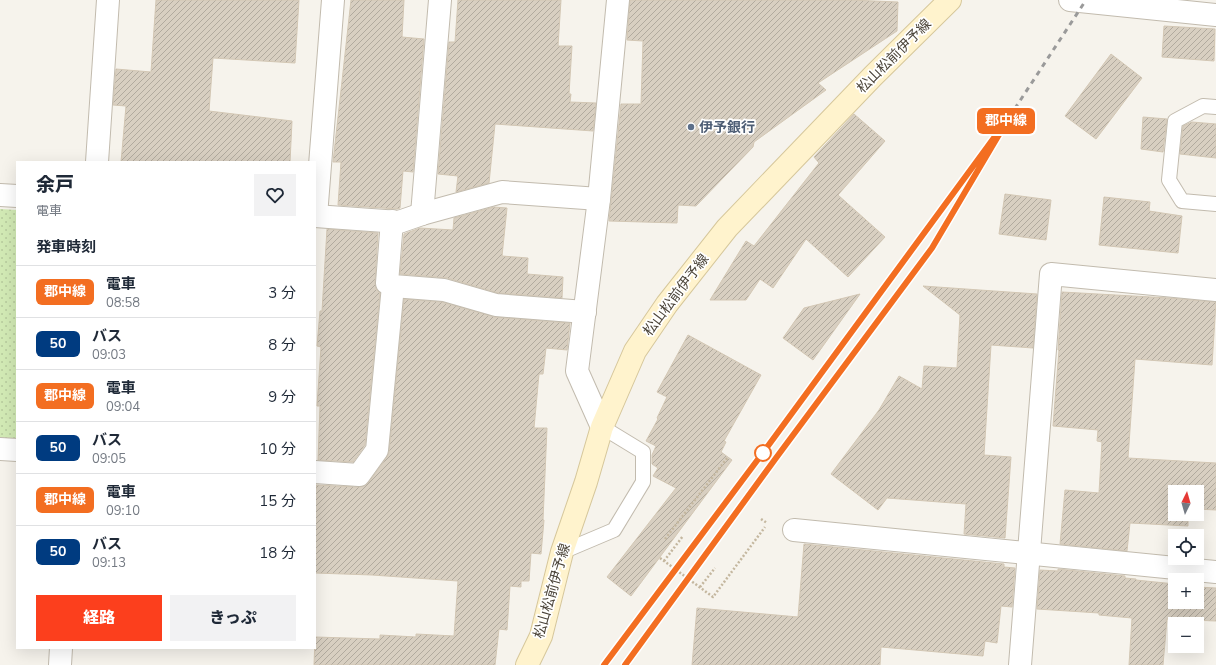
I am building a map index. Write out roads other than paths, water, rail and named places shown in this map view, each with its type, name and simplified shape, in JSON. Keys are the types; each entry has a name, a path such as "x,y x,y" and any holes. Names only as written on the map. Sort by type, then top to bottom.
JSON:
{"main road":[{"name":"松山松前伊予線","path":"527,665 541,636 562,552 586,482 602,427 635,351 667,304 727,228 950,0"}],"street":[{"path":"97,161 108,0"},
{"path":"316,204 333,0"},
{"path":"422,214 440,0"},
{"path":"602,427 578,371 599,199 618,0"},
{"path":"1070,0 1216,15"},
{"path":"316,216 399,222 422,214 502,192 599,199"},
{"path":"0,195 16,196"},
{"path":"392,221 387,283 393,286 444,290 496,305 585,312"},
{"path":"1020,665 1051,274 1216,290"},
{"path":"316,472 359,475 377,450 393,286"},
{"path":"0,449 16,450"},
{"path":"794,530 1216,572"},
{"path":"60,665 61,649"}],"lane":[{"path":"1216,107 1203,106 1175,121 1169,180 1182,201 1216,204"},
{"path":"562,552 614,530 643,482 643,452 602,427"}],"railway":[{"path":"625,665 932,248 1010,116 1086,0"},
{"path":"604,665 765,450 981,155"}],"train":[{"name":"郡中線","path":"604,665 675,568 765,450 1010,116 932,248 625,665"}],"place":[{"name":"伊予銀行","path":"691,127"}]}
